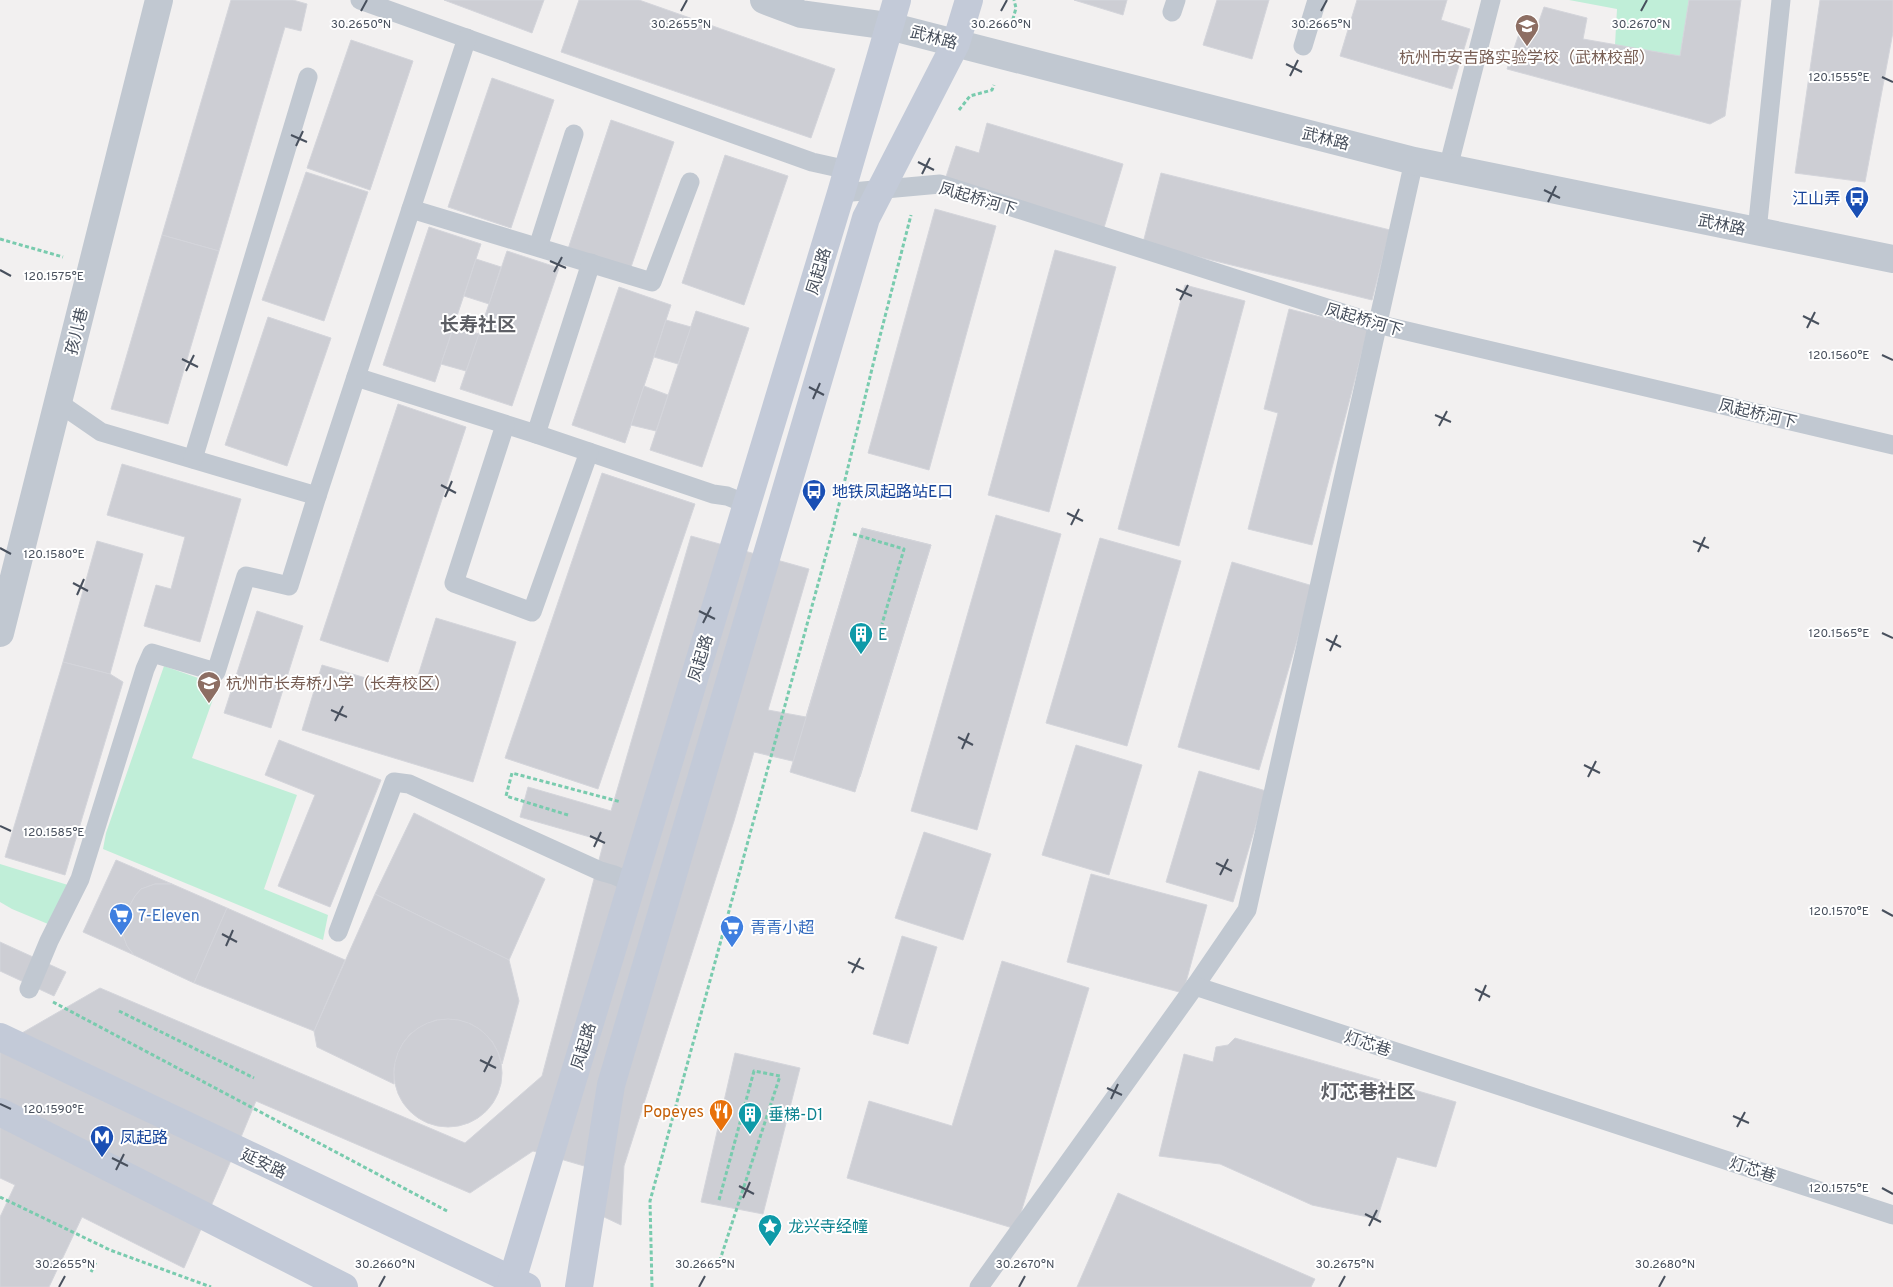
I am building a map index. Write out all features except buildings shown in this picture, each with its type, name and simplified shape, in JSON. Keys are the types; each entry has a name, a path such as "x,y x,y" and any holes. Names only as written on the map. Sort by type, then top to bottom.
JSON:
{"main road":[{"name":"凤起路","path":"517,1285 554,1145 897,0"},
{"path":"579,1287 611,1085 863,228 880,190 956,43 969,0"},
{"name":"延安路","path":"0,1037 517,1285"},
{"path":"0,1112 344,1287"}],"street":[{"name":"孩儿巷","path":"0,633 159,0"},
{"name":"武林路","path":"764,0 801,14 889,26 1414,161 1893,259"}],"lane":[{"name":"凤起桥河下","path":"360,0 812,162 844,182 880,190 940,184 1377,324 1893,445"},
{"path":"1303,46 1317,0"},
{"path":"1448,168 1491,0"},
{"path":"1758,231 1781,0"},
{"path":"29,989 49,941 80,879 145,669 152,653 216,672 246,576 289,586 467,38"},
{"path":"192,459 308,77"},
{"path":"538,247 574,134"},
{"path":"978,1287 1195,986 1247,910 1414,161"},
{"path":"411,209 652,282 690,182"},
{"path":"536,434 591,263"},
{"path":"356,377 747,504"},
{"path":"59,403 101,432 317,496"},
{"path":"505,425 454,583 532,612 588,452"},
{"path":"338,932 394,782 409,784 600,871 632,883"},
{"name":"灯芯巷","path":"1195,986 1893,1215"}],"path":[{"path":"954,117 970,96 992,90 1016,8 1014,0"},
{"path":"652,1287 650,1201 828,548 897,266 919,186"},
{"path":"0,239 92,266"},
{"path":"854,534 904,549 882,624"},
{"path":"568,816 506,796 512,773 621,802"},
{"path":"29,989 455,1216"},
{"path":"119,1011 254,1078"},
{"path":"719,1200 754,1071 780,1076 720,1260"},
{"path":"0,1197 110,1250 210,1287"},
{"path":"91,1272 96,1262"}],"green space":[{"path":"1569,0 1689,0 1680,56 1615,45 1617,9"},
{"path":"164,666 218,685 192,758 297,795 264,889 328,915 323,940 103,849 106,833"},
{"path":"0,864 68,885 48,924 0,902"}],"place":[{"name":"杭州市安吉路实验学校（武林校部）","path":"1527,47"},
{"name":"江山弄","path":"1857,219"},
{"name":"地铁凤起路站E口","path":"814,512"},
{"name":"E","path":"861,655"},
{"name":"杭州市长寿桥小学（长寿校区）","path":"209,704"},
{"name":"7-Eleven","path":"121,936"},
{"name":"青青小超","path":"732,948"},
{"name":"Popeyes","path":"721,1132"},
{"name":"垂梯-D1","path":"750,1135"},
{"name":"凤起路","path":"102,1158"},
{"name":"龙兴寺经幢","path":"770,1247"}],"district":[{"name":"长寿社区","path":"478,324"},
{"name":"灯芯巷社区","path":"1368,1091"}]}
